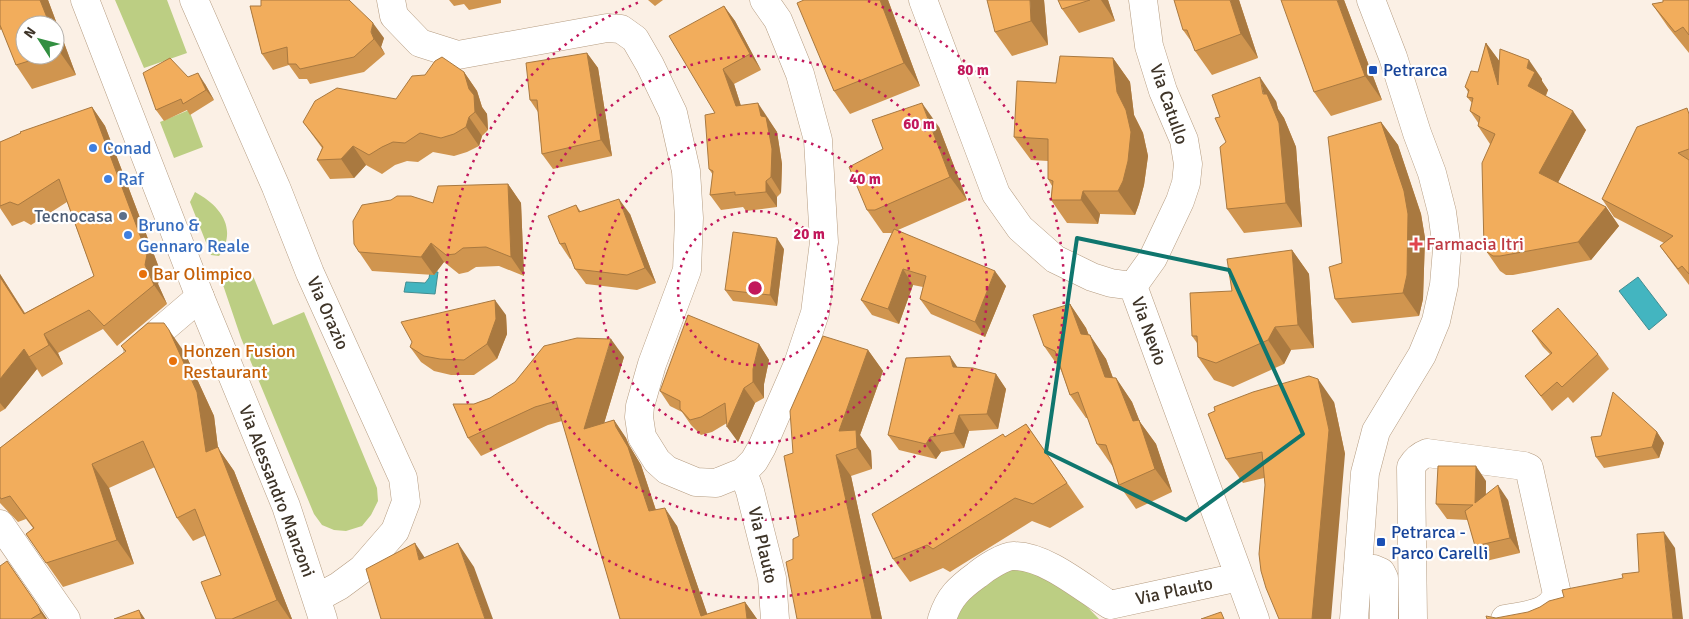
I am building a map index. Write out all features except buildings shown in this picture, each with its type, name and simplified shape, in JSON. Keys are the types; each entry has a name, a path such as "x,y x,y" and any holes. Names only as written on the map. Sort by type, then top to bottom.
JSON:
{"street":[{"name":"Via Alessandro Manzoni","path":"85,0 200,297 286,506 320,608"},
{"name":"Via Orazio","path":"194,0 276,187 310,274 403,478 406,502 395,531 362,569 339,586 320,608"},
{"path":"391,0 394,16 420,43 458,55 607,28 621,30 635,39 673,112 686,171 689,218 687,270 652,364 640,406 639,417 642,437 657,461 667,470 696,482 716,483 743,472 754,461 762,447 798,364 815,313 824,242 818,140 800,74 778,20 764,0"},
{"name":"Via Nevio","path":"923,0 996,194 1020,228 1055,259 1092,277 1112,283 1133,286 1255,619"},
{"name":"Via Catullo","path":"1133,286 1153,258 1180,201 1186,183 1188,164 1184,140 1163,91 1149,46 1143,0"},
{"path":"1354,619 1364,473 1376,431 1422,355 1436,321 1444,285 1447,249 1442,212 1432,173 1371,0"},
{"path":"122,363 200,297"},
{"path":"1413,619 1411,467 1420,456 1427,453 1529,468 1557,594 1554,603 1549,608 1506,619"},
{"name":"Via Plauto","path":"743,472 750,491 772,578 775,619"},
{"path":"0,524 66,619"},
{"name":"Via Plauto","path":"942,619 946,606 959,588 986,568 1013,555 1041,561 1113,612 1239,577"},
{"path":"1358,570 1374,569 1381,572 1384,578 1384,619"}],"highlighted area":[{"path":"1077,238 1229,270 1303,434 1186,520 1046,452"}],"green space":[{"path":"115,0 167,0 187,53 144,68"},
{"path":"189,110 203,147 174,158 160,122"},
{"path":"195,192 212,204 224,219 227,237 219,256 211,255 190,202"},
{"path":"251,271 273,325 304,312 377,488 378,501 371,515 362,526 346,531 334,530 322,525 314,514 241,338 222,282"},
{"path":"1019,563 1071,590 1099,619 954,619 963,598"}],"water":[{"path":"430,272 438,272 435,294 404,292 406,282 425,283 429,278"},
{"path":"1638,277 1667,315 1649,330 1619,291"}],"place":[{"name":"Petrarca","path":"1373,70"},
{"name":"Conad","path":"93,148"},
{"name":"Raf","path":"108,179"},
{"name":"Tecnocasa","path":"123,216"},
{"name":"Bruno & Gennaro Reale","path":"128,235"},
{"name":"Farmacia Itri","path":"1416,244"},
{"name":"Bar Olimpico","path":"143,274"},
{"name":"Honzen Fusion Restaurant","path":"173,361"},
{"name":"Petrarca - Parco Carelli","path":"1381,542"}]}
